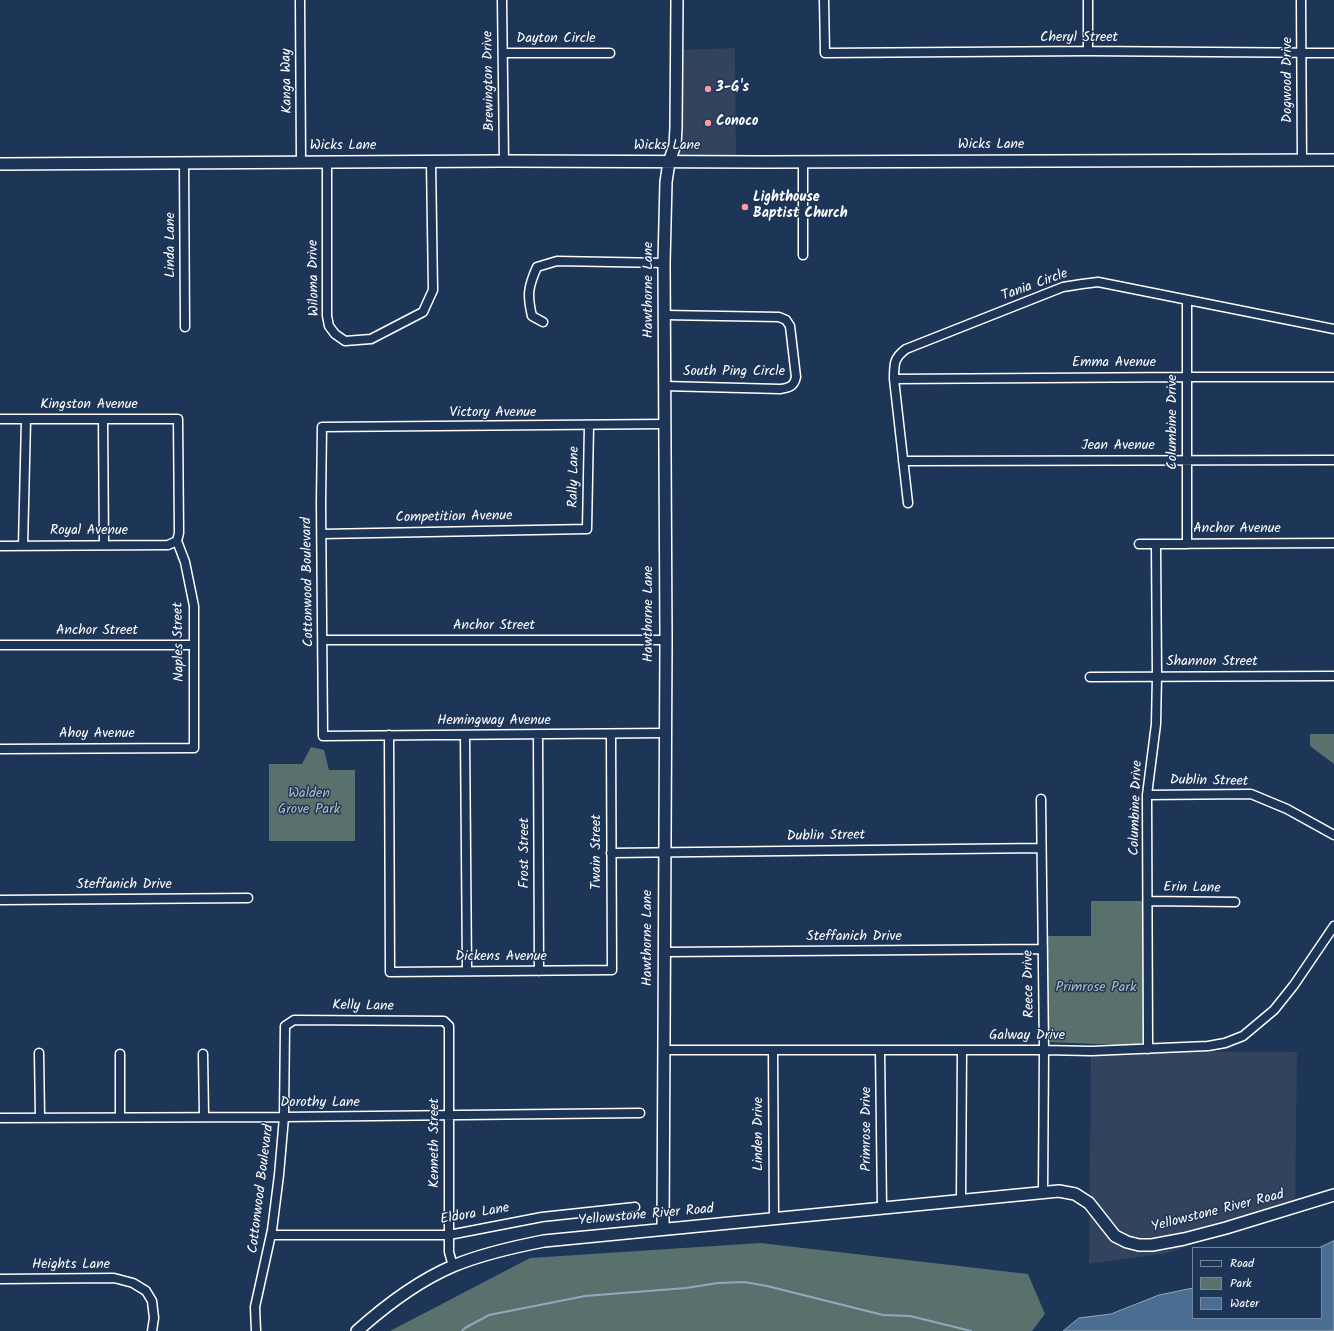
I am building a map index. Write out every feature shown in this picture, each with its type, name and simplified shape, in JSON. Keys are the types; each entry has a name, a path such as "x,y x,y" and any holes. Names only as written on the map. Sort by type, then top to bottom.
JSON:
{"street":[{"name":"Kanga Way","path":"300,0 301,162"},
{"name":"Brewington Drive","path":"502,0 504,161"},
{"name":"Hawthorne Lane","path":"663,1229 666,640 664,263 665,198 669,162 674,145 676,128 677,0"},
{"name":"Cheryl Street","path":"824,0 825,53 1088,51 1334,53"},
{"path":"1088,0 1088,51"},
{"name":"Dogwood Drive","path":"1301,0 1302,160"},
{"name":"Dayton Circle","path":"503,53 610,53"},
{"name":"Wicks Lane","path":"0,164 504,161 803,162 1334,160"},
{"name":"Wiloma Drive","path":"327,162 327,316 329,326 335,334 345,341 371,339 424,312 433,290 431,162"},
{"path":"803,162 803,255"},
{"name":"Linda Lane","path":"184,163 185,326"},
{"path":"543,322 532,316 528,300 530,282 537,267 557,261 664,263"},
{"name":"Tania Circle","path":"908,503 894,378 894,366 897,356 906,349 1063,287 1098,282 1334,329"},
{"name":"Columbine Drive","path":"1187,300 1187,544"},
{"name":"South Ping Circle","path":"664,315 779,318 786,320 790,326 796,377 795,382 790,387 780,389 664,386"},
{"name":"Emma Avenue","path":"894,378 1334,378"},
{"path":"103,419 104,545"},
{"name":"Kingston Avenue","path":"0,420 178,419"},
{"name":"Naples Street","path":"178,419 179,533 177,541 185,562 194,606 194,748"},
{"path":"23,546 26,420"},
{"name":"Victory Avenue","path":"322,427 589,426 664,424"},
{"name":"Rally Lane","path":"587,529 589,426"},
{"name":"Cottonwood Boulevard","path":"322,427 323,736"},
{"name":"Jean Avenue","path":"903,461 1187,459 1334,460"},
{"name":"Competition Avenue","path":"322,534 587,529"},
{"name":"Royal Avenue","path":"0,546 168,545 177,541"},
{"name":"Anchor Avenue","path":"1139,544 1334,543"},
{"name":"Columbine Drive","path":"1148,1049 1147,795 1156,724 1156,544"},
{"name":"Anchor Street","path":"323,640 666,640"},
{"name":"Anchor Street","path":"0,645 194,645"},
{"name":"Shannon Street","path":"1090,677 1334,676"},
{"name":"Hemingway Avenue","path":"323,736 665,733"},
{"name":"Frost Street","path":"538,734 539,970"},
{"name":"Twain Street","path":"610,734 612,970"},
{"name":"Dickens Avenue","path":"389,735 390,972 612,970"},
{"path":"465,735 467,971"},
{"name":"Ahoy Avenue","path":"0,749 194,748"},
{"name":"Dublin Street","path":"1147,795 1251,794 1287,809 1334,835"},
{"name":"Reece Drive","path":"1041,799 1044,1050 1042,1192"},
{"name":"Dublin Street","path":"611,853 1041,848"},
{"name":"Steffanich Drive","path":"0,900 248,898"},
{"name":"Erin Lane","path":"1148,901 1235,902"},
{"name":"Galway Drive","path":"665,1050 1091,1051 1208,1046 1225,1043 1243,1036 1274,1010 1294,985 1334,926"},
{"name":"Steffanich Drive","path":"665,952 1043,949"},
{"name":"Kelly Lane","path":"285,1026 294,1020 444,1021"},
{"name":"Kenneth Street","path":"444,1021 449,1026 449,1252 453,1266"},
{"name":"Cottonwood Boulevard","path":"256,1331 255,1307 271,1235 279,1175 284,1117 285,1026"},
{"name":"Linden Drive","path":"773,1050 774,1219"},
{"name":"Primrose Drive","path":"880,1050 882,1208"},
{"path":"961,1201 962,1050"},
{"path":"40,1053 40,1117"},
{"path":"120,1054 120,1117"},
{"path":"203,1054 204,1116"},
{"name":"Dorothy Lane","path":"0,1118 449,1116 640,1113"},
{"name":"Yellowstone River Road","path":"357,1331 427,1279 453,1266 497,1252 544,1241 1059,1191 1075,1194 1089,1203 1115,1236 1127,1242 1139,1245 1152,1245 1226,1228 1334,1195"},
{"name":"Eldora Lane","path":"271,1235 449,1235 542,1217 635,1207"},
{"name":"Heights Lane","path":"0,1279 114,1278 133,1283 146,1291 152,1301 154,1318 152,1331"}],"shaded area":[{"path":"735,48 736,162 669,162 677,50"},
{"path":"1091,1051 1297,1052 1295,1208 1168,1253 1089,1264"}],"green space":[{"path":"1310,734 1334,734 1334,764 1310,746"},
{"name":"Walden Grove Park","path":"311,747 324,750 329,770 355,770 355,841 269,841 269,764 302,764"},
{"name":"Primrose Park","path":"1091,901 1143,901 1145,1046 1047,1042 1047,936 1091,936"},
{"path":"760,1243 1028,1274 1045,1314 1032,1331 390,1331 530,1258"}],"water":[{"path":"1334,1241 1334,1331 1063,1331 1079,1318 1111,1314 1159,1295 1192,1288 1192,1319 1322,1319 1321,1247"}],"waterway":[{"path":"462,1331 489,1315 585,1296 686,1288 718,1283 744,1282 767,1286 883,1315 910,1316 971,1331"}],"place":[{"name":"3-G's","path":"708,89"},
{"name":"Conoco","path":"708,123"},
{"name":"Lighthouse Baptist Church","path":"745,207"}]}
